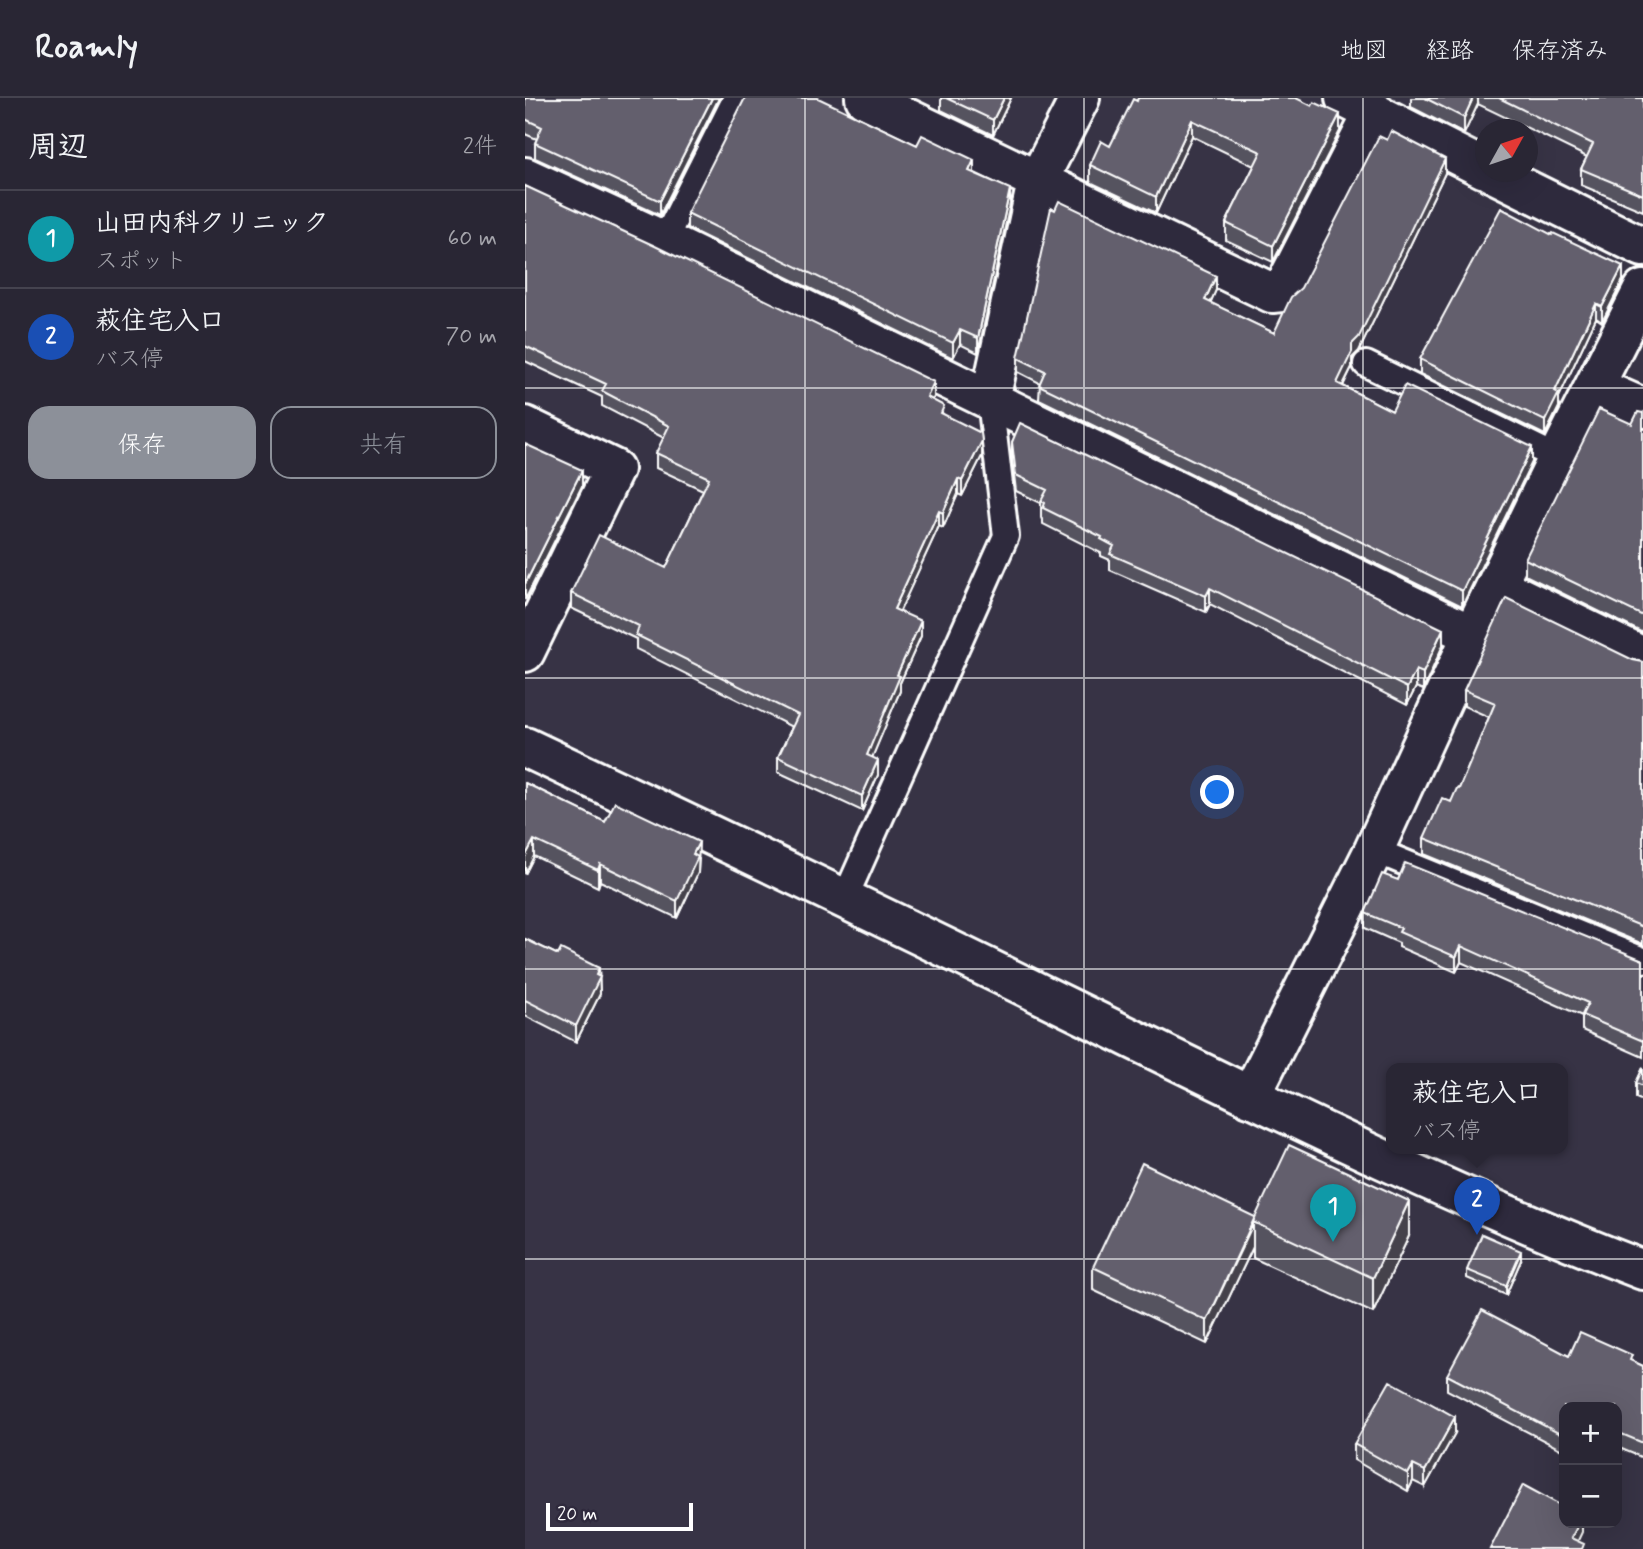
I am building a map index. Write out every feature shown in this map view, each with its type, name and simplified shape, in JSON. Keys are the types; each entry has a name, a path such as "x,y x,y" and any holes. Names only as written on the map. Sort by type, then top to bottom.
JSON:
{"street":[{"path":"865,98 1272,293 1282,292 1359,105 1475,163"},
{"path":"990,400 1037,182 1080,98"},
{"path":"525,177 664,241 1472,635"},
{"path":"1511,182 1643,247"},
{"path":"1250,1097 1374,850 1472,635 1643,290"},
{"path":"1595,387 1643,408"},
{"path":"525,426 614,469 525,652"},
{"path":"1497,586 1643,657"},
{"path":"525,747 845,898 1383,1160 1643,1270"}],"lane":[{"path":"664,241 736,98"},
{"path":"1366,365 1558,458"},
{"path":"845,898 1006,536 990,400"},
{"path":"1374,850 1643,960"}],"building":[{"path":"525,98 712,98 660,201 535,143 542,127 525,119"},
{"path":"745,98 818,98 917,145 922,135 974,160 969,171 1010,189 978,338 960,330 953,343 687,213"},
{"path":"946,98 1004,98 993,120"},
{"path":"1138,98 1296,98 1312,106 1314,102 1340,114 1273,246 1226,223 1261,152 1192,120 1156,197 1090,165 1101,141 1110,146 1133,99 1137,101"},
{"path":"1425,98 1473,98 1464,118"},
{"path":"1499,98 1643,98 1643,195 1581,169 1593,144"},
{"path":"1391,131 1445,159 1359,337 1352,344 1352,352 1337,383 1392,411 1405,385 1532,447 1462,591 1039,385 1045,371 1018,358 1051,208 1055,210 1059,201 1216,276 1205,300 1274,333 1291,297 1301,288 1379,136 1387,140"},
{"path":"525,186 934,382 927,397 944,406 941,413 981,433 982,441 962,481 958,479 943,513 939,511 894,609 921,621 867,755 878,760 862,796 778,757 798,715 636,635 639,626 571,593 599,535 666,568 709,478 656,453 669,426 602,391 606,384 525,346"},
{"path":"1501,208 1552,235 1553,233 1623,266 1602,307 1596,304 1555,391 1559,393 1545,421 1420,359"},
{"path":"1599,409 1632,424 1638,412 1643,413 1643,616 1525,559"},
{"path":"1020,423 1443,629 1423,673 1416,670 1407,688 1210,588 1206,596 1110,554 1114,546 1101,539 1102,537 1043,508 1045,503 1041,501 1047,490 1016,475 1012,442"},
{"path":"525,444 582,470 525,584"},
{"path":"1506,598 1633,660 1643,662 1643,927 1424,838 1442,798 1451,802 1457,788 1459,789 1495,703 1464,690"},
{"path":"525,783 605,822 615,802 699,842 693,854 698,857 677,901 600,864 598,870 534,840 525,857"},
{"path":"1405,863 1643,960 1643,1041 1582,1015 1588,1003 1461,946 1456,957 1399,932 1401,928 1365,913 1382,874 1398,880"},
{"path":"525,939 558,955 561,949 599,968 596,975 600,977 576,1026 525,1000"},
{"path":"1643,1068 1643,1086 1636,1083"},
{"path":"1289,1145 1409,1201 1373,1278 1253,1222"},
{"path":"1142,1163 1255,1217 1207,1321 1093,1267"},
{"path":"1482,1234 1521,1251 1506,1286 1467,1270"},
{"path":"1482,1310 1569,1356 1580,1332 1632,1355 1630,1360 1643,1366 1643,1443 1622,1434 1622,1402 1559,1402 1559,1433 1447,1375"},
{"path":"1390,1381 1455,1417 1425,1471 1413,1465 1408,1474 1354,1444"},
{"path":"1523,1485 1559,1504 1559,1528 1576,1528 1571,1538 1584,1544 1582,1549 1490,1549"}],"place":[{"name":"萩住宅入口","path":"1477,1235"},
{"name":"山田内科クリニック","path":"1333,1242"}]}
